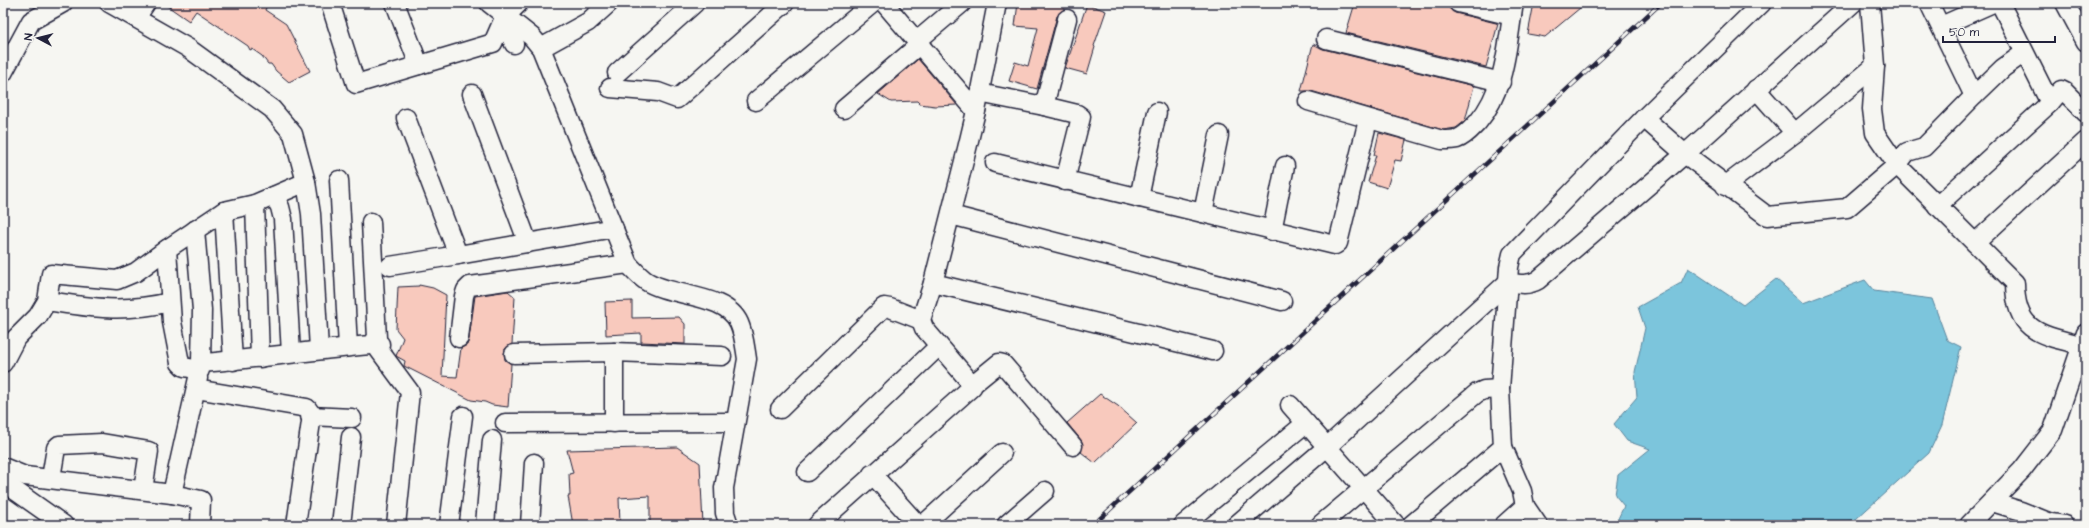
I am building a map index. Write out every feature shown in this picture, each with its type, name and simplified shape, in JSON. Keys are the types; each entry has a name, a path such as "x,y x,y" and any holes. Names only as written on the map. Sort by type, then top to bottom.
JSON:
{"street":[{"path":"3,73 32,21 63,3"},
{"path":"109,3 188,48 272,109 293,134 306,182 311,214 319,349"},
{"path":"136,18 146,3"},
{"path":"330,3 356,84 493,43 504,18 514,44"},
{"path":"395,3 419,65"},
{"path":"489,3 532,37 541,48 628,264 636,274 647,282 720,305 739,322 744,339 747,359 724,488 724,513 728,525"},
{"path":"506,16 519,3"},
{"path":"541,48 588,22 609,3"},
{"path":"695,3 614,80 658,92 677,99 785,3"},
{"path":"756,102 873,3"},
{"path":"884,3 918,43 977,102 1044,106 1077,114 1081,117 1065,181"},
{"path":"844,109 962,3"},
{"path":"972,385 924,328 921,320 933,283 951,215 977,102 997,3"},
{"path":"1308,101 1368,120 1442,140 1457,139 1470,130 1487,111 1501,82 1513,9 1458,3"},
{"path":"1538,525 1525,506 1522,491 1503,447 1500,389 1508,268 1512,254 1644,118 1762,3"},
{"path":"1508,282 1524,285 1533,284 1538,280 1685,154 1853,3"},
{"path":"1870,3 1875,66 1872,109 1875,133 1897,165 2015,284 2016,303 2024,321 2042,336 2083,339 2066,395 2053,430 2022,470 1969,525"},
{"path":"1929,3 1974,96"},
{"path":"1941,26 1993,3"},
{"path":"2000,3 2024,54 2050,103"},
{"path":"2065,3 2086,42"},
{"path":"1044,106 1068,19"},
{"path":"1326,39 1501,82"},
{"path":"1644,118 1685,154 1725,186 1767,216 1847,208 1897,165 1907,152 1924,147 2003,68 2024,54"},
{"path":"1725,186 1795,134 1875,66"},
{"path":"1756,89 1795,134"},
{"path":"1937,206 2063,90 2086,113"},
{"path":"472,94 528,243"},
{"path":"1139,198 1157,112"},
{"path":"406,118 458,254"},
{"path":"995,163 1337,245 1368,120"},
{"path":"1203,213 1219,136"},
{"path":"1975,243 2086,141"},
{"path":"1272,230 1285,166"},
{"path":"339,180 348,347"},
{"path":"3,363 16,338 38,316 47,301 51,274 117,280 136,272 167,249 224,211 255,204 306,182"},
{"path":"274,196 280,207 283,219 290,353"},
{"path":"255,204 260,358"},
{"path":"224,211 233,361"},
{"path":"951,215 1282,300"},
{"path":"167,249 172,322 180,363 184,367 201,367 319,349 371,345 377,338 371,222"},
{"path":"390,266 614,228"},
{"path":"172,494 201,367 202,310 195,230"},
{"path":"459,338 464,296 466,290 470,286 628,264"},
{"path":"1236,525 1327,447 1508,282"},
{"path":"933,283 1213,351"},
{"path":"47,301 98,309 132,309 170,302"},
{"path":"780,409 884,307 921,320"},
{"path":"380,344 379,350 410,392 396,525"},
{"path":"807,472 939,346"},
{"path":"614,352 614,423"},
{"path":"514,354 614,352 722,356"},
{"path":"817,525 872,474 972,385 999,363 1003,364 1073,446"},
{"path":"196,389 307,408 311,415 296,525"},
{"path":"1320,525 1477,393 1484,390 1500,389"},
{"path":"1290,405 1396,525"},
{"path":"311,415 352,418"},
{"path":"449,525 463,416"},
{"path":"505,423 735,422"},
{"path":"1183,525 1306,423"},
{"path":"341,525 351,437"},
{"path":"485,525 492,440"},
{"path":"51,478 56,448 59,445 102,443 149,451 143,490"},
{"path":"1411,525 1503,447"},
{"path":"923,525 1002,453"},
{"path":"530,525 534,463"},
{"path":"3,467 25,476 143,490 201,500 200,525"},
{"path":"872,474 918,525"},
{"path":"3,482 64,525"},
{"path":"1006,525 1045,490"},
{"path":"1992,502 2021,511 2050,523 2064,525"},
{"path":"1504,525 1525,506"}],"water":[{"path":"1688,268 1743,305 1776,279 1803,303 1865,280 1874,291 1932,299 1947,340 1961,347 1942,425 1929,453 1856,519 1833,525 1615,525 1624,506 1615,495 1618,475 1650,449 1627,441 1614,424 1637,397 1635,372 1645,328 1638,307 1681,283"}],"building":[{"path":"163,3 268,3 265,10 286,24 310,71 289,82 276,71 271,64 268,64 262,56 252,49 250,50 248,46 196,11 189,21"},
{"path":"1018,3 1065,3 1064,9 1057,16 1037,89 1009,81 1015,62 1028,66 1038,28 1015,26"},
{"path":"1355,3 1448,3 1451,10 1455,13 1496,23 1498,24 1486,67 1346,33"},
{"path":"1534,3 1586,3 1545,37 1528,34"},
{"path":"1087,4 1106,11 1094,46 1095,47 1087,74 1065,68"},
{"path":"1313,44 1323,49 1474,86 1465,121 1456,128 1443,130 1311,91 1301,91"},
{"path":"918,59 957,105 935,106 920,104 917,101 891,102 878,94"},
{"path":"1379,133 1406,140 1401,161 1395,160 1387,188 1368,182 1376,155 1374,155"},
{"path":"419,285 433,288 446,295 442,376 457,377 461,348 467,345 469,339 475,296 508,291 515,297 512,344 505,349 504,354 505,360 511,364 508,407 471,400 404,366 405,361 396,356 403,338 396,329 398,287"},
{"path":"632,301 632,318 679,317 685,324 685,344 641,342 641,333 606,335 605,302"},
{"path":"1100,394 1118,406 1137,423 1095,463 1081,452 1083,444 1067,423"},
{"path":"677,447 700,463 703,525 650,525 650,496 619,498 620,525 573,525 568,496 570,496 569,474 573,473 567,450"}],"railway":[{"path":"1093,525 1661,3"}]}
